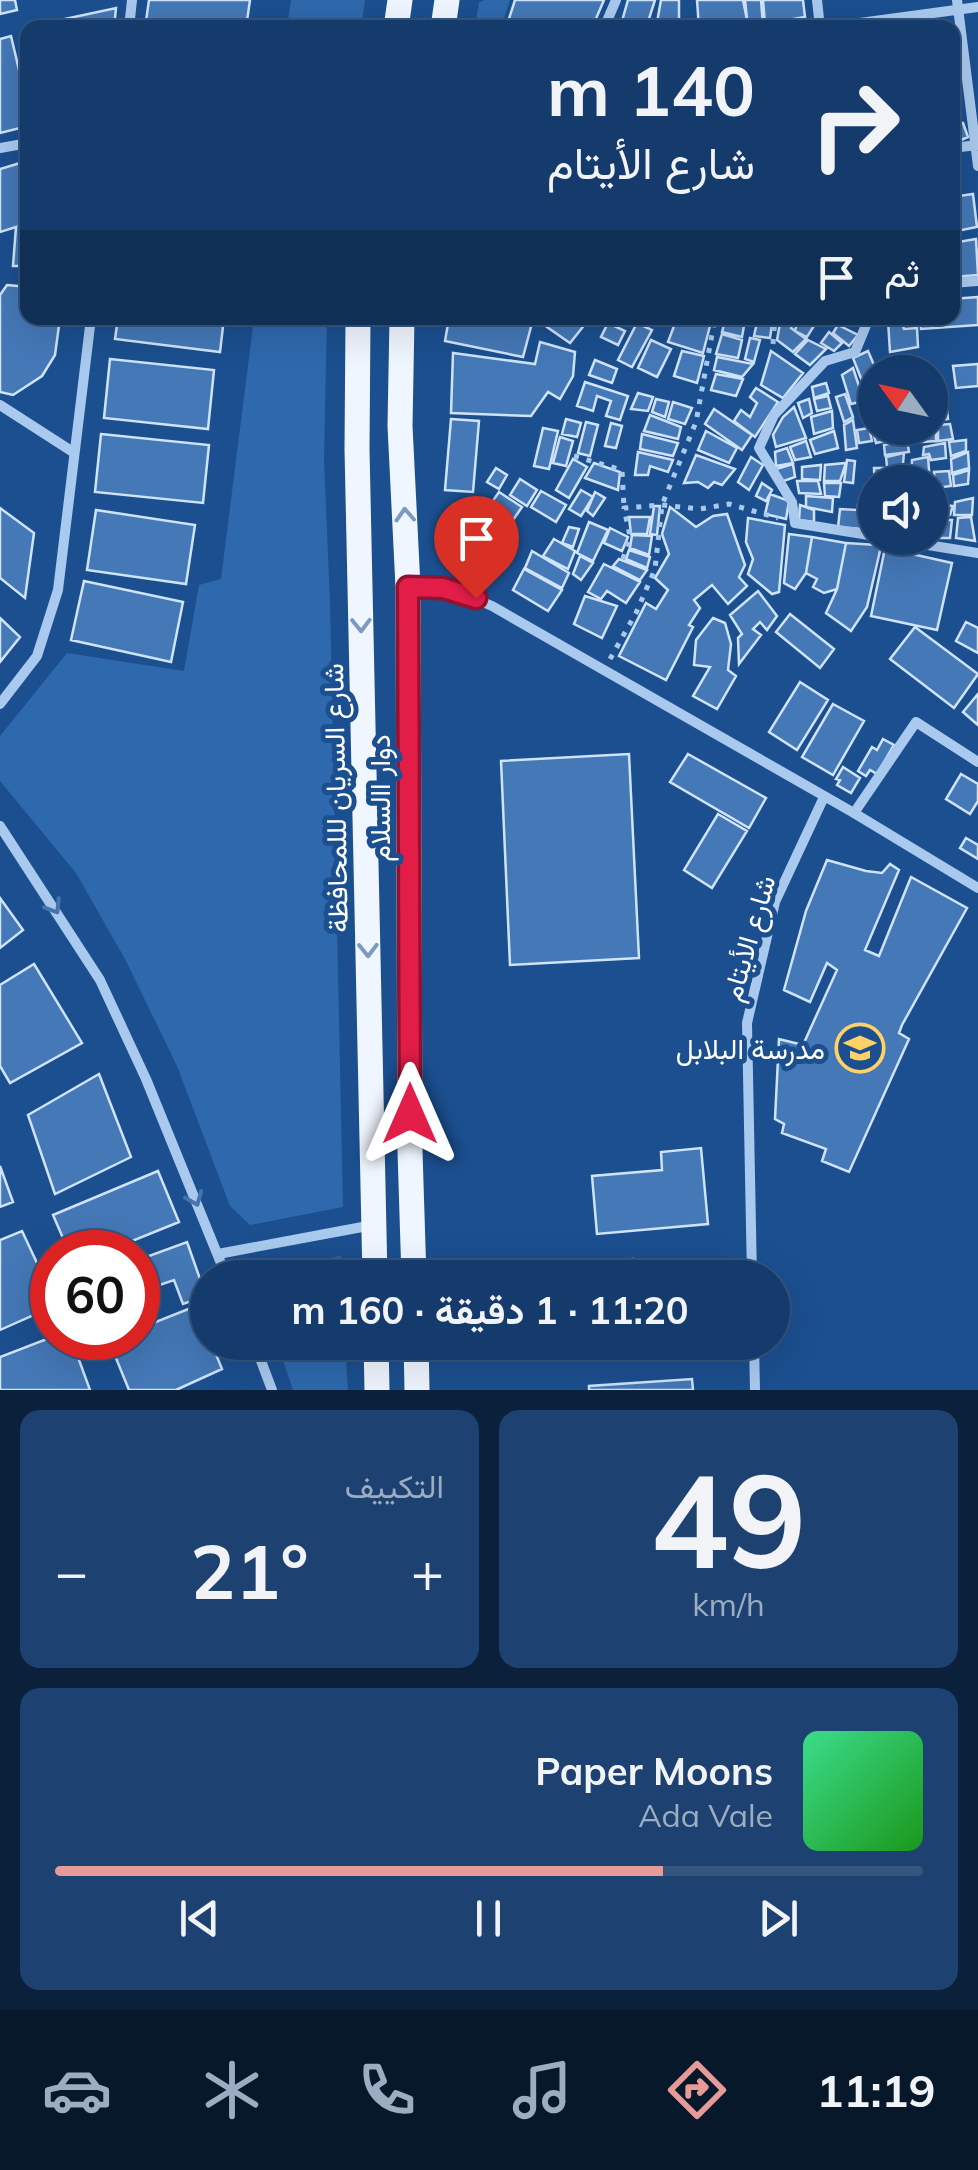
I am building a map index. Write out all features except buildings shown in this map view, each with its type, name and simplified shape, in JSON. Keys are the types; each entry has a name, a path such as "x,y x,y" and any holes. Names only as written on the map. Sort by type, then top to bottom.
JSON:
{"main road":[{"name":"شارع السريان لللمحافظة","path":"358,325 357,449 375,1260"},
{"name":"دوار االسلام","path":"402,325 400,426 408,587 414,1260"},
{"path":"376,1360 377,1390"},
{"path":"416,1360 417,1390"}],"street":[{"path":"869,20 958,5 978,8"},
{"path":"960,21 978,166"},
{"path":"0,704 37,656 58,590 91,325"},
{"path":"858,533 795,523 792,502 759,448 774,416 824,360 855,352 866,325"},
{"path":"0,405 73,452"},
{"path":"948,548 978,552"},
{"path":"408,587 443,588 476,598 978,888"},
{"path":"854,813 916,722 978,762"},
{"name":"شارع الأيتام","path":"752,1260 747,1023 775,902 824,797"},
{"path":"0,826 100,980 146,1079 220,1260"},
{"path":"218,1254 374,1225"},
{"path":"261,1360 272,1390"},
{"path":"754,1360 755,1390"}],"path":[{"path":"604,670 655,569 662,505 696,422 714,325"},
{"path":"773,344 774,325"},
{"path":"574,456 622,470 630,536 624,559"},
{"path":"624,508 662,505 700,509 729,504 795,523"}],"shaded area":[{"path":"291,0 365,0 362,20 288,20"},
{"path":"510,0 503,20 476,20 479,2"},
{"path":"253,325 327,325 324,459 343,1207 250,1225 230,1206 177,1066 125,959 76,873 0,781 0,736 67,653 184,671 199,585 221,579"},
{"path":"283,1360 346,1360 348,1390 293,1390"}],"place":[{"name":"مدرسة البلابل","path":"860,1048"}],"route":[{"path":"410,1114 408,587 443,588 476,598"}]}
